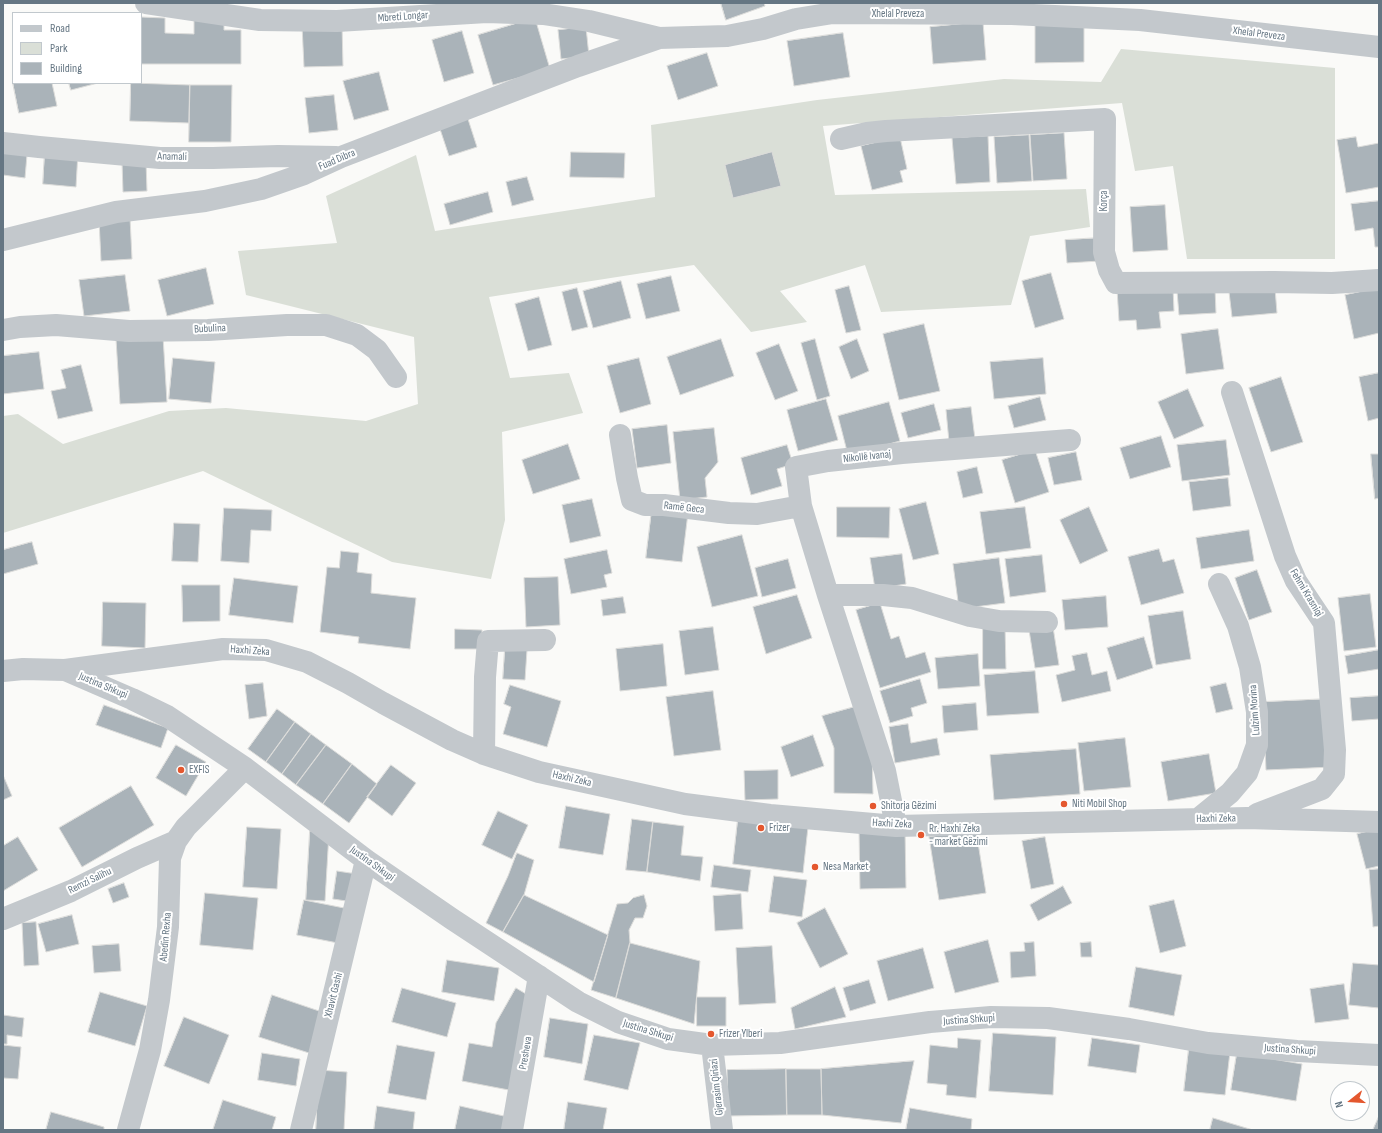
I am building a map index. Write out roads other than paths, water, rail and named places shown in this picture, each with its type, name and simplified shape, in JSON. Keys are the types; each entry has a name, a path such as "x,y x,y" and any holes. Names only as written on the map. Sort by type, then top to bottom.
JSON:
{"street":[{"name":"Mbreti Longar","path":"146,3 260,20 337,21 487,12 543,14 589,22 659,38"},
{"name":"Xhelal Preveza","path":"659,38 727,36 763,29 796,19 833,13 1012,14 1141,11 1379,47"},
{"name":"Fuad Dibra","path":"3,240 116,212 205,201 260,189 304,174 341,157 578,66 659,38"},
{"name":"Korça","path":"841,139 867,133 886,131 1105,119 1104,252 1109,270 1116,283 1332,283 1379,280"},
{"name":"Anamali","path":"3,142 39,148 160,158 278,156 341,157"},
{"name":"Bubulina","path":"3,330 20,327 56,325 129,331 208,330 287,325 326,325 357,335 377,350 396,377"},
{"name":"Fehmi Krasniqi","path":"1232,392 1285,556 1296,581 1324,623 1335,750 1334,774 1322,789 1247,818"},
{"name":"Ramë Geca","path":"620,435 626,478 632,500 645,505 664,505 729,513 757,514 801,506"},
{"name":"Nikollë Ivanaj","path":"896,826 885,771 801,506 796,467 828,461 895,454 1070,440"},
{"name":"Lulzim Morina","path":"1198,819 1230,793 1246,773 1257,745 1257,712 1250,667 1238,626 1219,584"},
{"path":"828,595 883,595 912,598 970,616 999,621 1047,622"},
{"path":"484,754 485,677 488,641 545,640"},
{"name":"Haxhi Zeka","path":"66,670 224,650 266,650 307,662 452,740 484,754 539,772 685,804 770,815 896,826 1247,818 1379,822"},
{"path":"3,670 66,670"},
{"name":"Justina Shkupi","path":"66,670 167,716 245,768 366,860 578,1002 618,1022 668,1039 712,1045 780,1043 930,1022 984,1018 1048,1018 1129,1029 1208,1043 1297,1051 1379,1054"},
{"name":"Abedin Rexha","path":"128,1130 150,1050 159,1000 168,927 170,858 176,841 186,827 245,768"},
{"name":"Remzi Salihu","path":"3,919 71,891 137,858 176,841"},
{"name":"Xhavit Gashi","path":"301,1130 366,860"},
{"name":"Presheva","path":"512,1130 538,976"},
{"name":"Gjerasim Qiriazi","path":"712,1045 722,1130"}],"place":[{"name":"EXFIS","path":"181,770"},
{"name":"Niti Mobil Shop","path":"1064,804"},
{"name":"Shitorja Gëzimi","path":"873,806"},
{"name":"Frizer","path":"761,828"},
{"name":"Rr. Haxhi Zeka - market Gëzimi","path":"921,835"},
{"name":"Nesa Market","path":"815,867"},
{"name":"Frizer Ylberi","path":"711,1034"}]}
